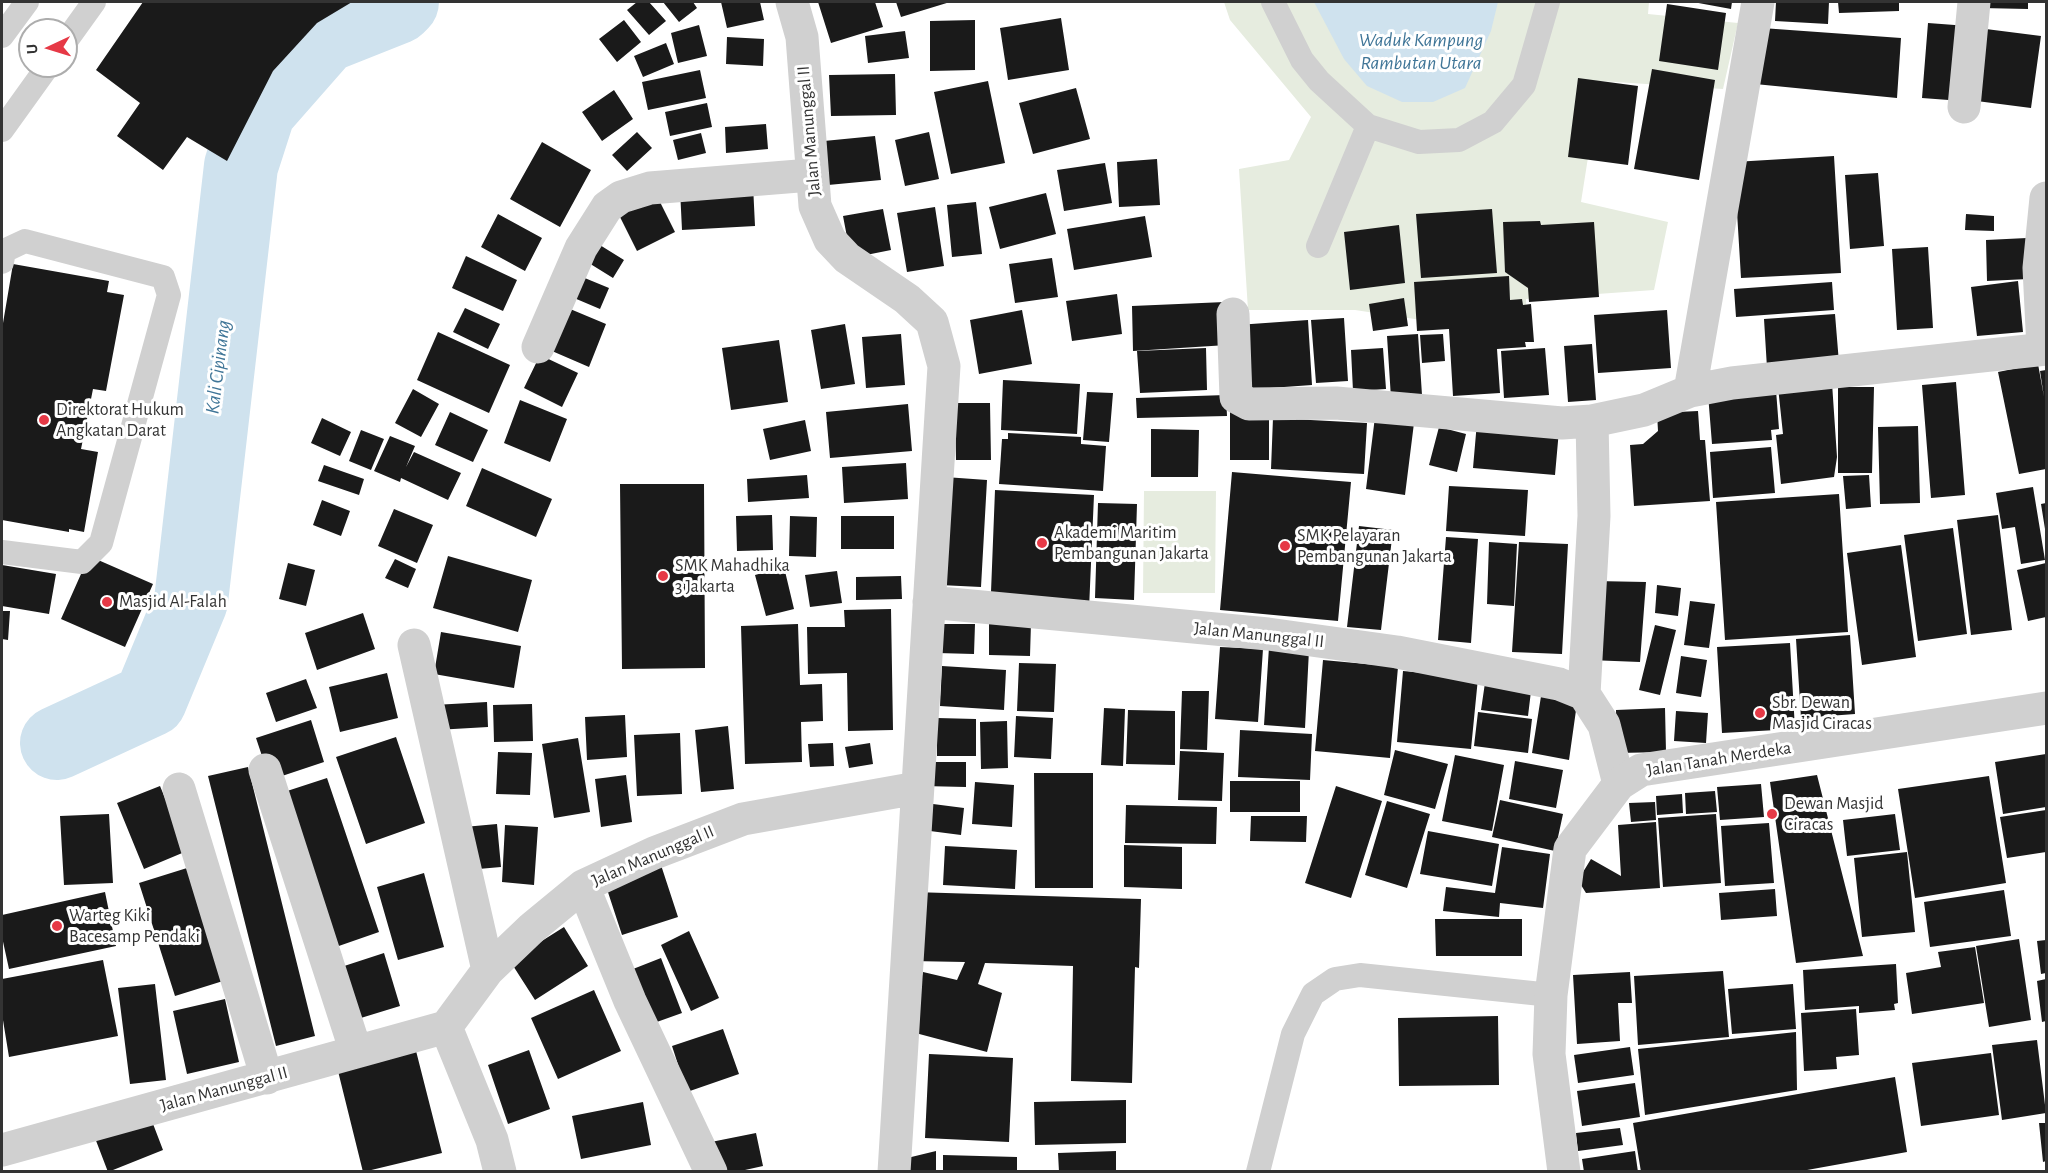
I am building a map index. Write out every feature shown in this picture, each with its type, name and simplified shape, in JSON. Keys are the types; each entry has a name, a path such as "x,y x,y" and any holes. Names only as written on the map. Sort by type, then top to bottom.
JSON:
{"street":[{"name":"Jalan Manunggal II","path":"792,2 802,37 815,206 830,240 848,258 907,299 932,322 944,366 894,1172"},
{"path":"1690,391 1758,2"},
{"path":"1964,107 1974,2"},
{"path":"538,347 582,248 607,207 621,197 650,188 811,175"},
{"path":"1233,315 1236,397 1249,404 1336,404 1562,423 1592,421 1644,410 1690,391 1732,383 2045,349 2039,268 2046,198"},
{"path":"1592,421 1594,516 1584,694 1604,725 1619,784"},
{"name":"Jalan Manunggal II","path":"929,602 1268,634 1386,650 1559,684 1584,694"},
{"path":"414,645 489,970"},
{"name":"Jalan Tanah Merdeka","path":"1564,1172 1549,1054 1551,995 1570,849 1619,784 1641,770 2046,708"},
{"path":"265,770 356,1052"},
{"name":"Jalan Manunggal II","path":"2,1150 446,1027 489,970 532,928 583,886 654,853 742,819 917,788"},
{"path":"179,789 267,1078"},
{"path":"583,886 630,1000 711,1172"},
{"path":"446,1027 492,1140 500,1172"}],"lane":[{"path":"2,36 27,2"},
{"path":"78,24 94,2"},
{"path":"1273,2 1302,60 1319,81 1368,126 1419,142 1459,140 1493,122 1524,85 1548,2"},
{"path":"2,130 39,78"},
{"path":"1318,246 1368,126"},
{"path":"2,262 4,251 25,241 163,277 169,295 101,543 82,562 2,552"},
{"path":"1258,1172 1293,1034 1313,994 1335,979 1360,975 1551,995"}],"shaded area":[{"path":"1224,2 1649,2 1648,14 1738,23 1723,89 1600,81 1581,202 1668,222 1654,290 1526,299 1527,336 1355,310 1248,310 1239,169 1289,160 1311,117 1230,20"},
{"path":"1144,491 1216,491 1215,593 1143,593"}],"water":[{"name":"Waduk Kampung Rambutan Utara","path":"1314,2 1498,2 1491,31 1465,88 1433,102 1402,102 1367,86 1344,59"}],"building":[{"path":"143,2 352,2 317,23 273,71 227,161 187,137 163,170 117,136 140,103 96,70"},
{"path":"637,2 649,2 666,21 649,35 627,10"},
{"path":"663,2 693,2 697,8 679,22"},
{"path":"721,2 760,2 764,20 727,28"},
{"path":"818,2 875,2 883,27 831,43"},
{"path":"896,2 950,2 901,17"},
{"path":"1693,2 1732,2 1731,9"},
{"path":"1776,2 1829,2 1828,24 1775,21"},
{"path":"1838,2 1899,2 1899,11 1839,13"},
{"path":"1981,2 2028,2 2028,9 1981,8"},
{"path":"1667,4 1726,13 1718,70 1659,61"},
{"path":"1061,18 1069,70 1008,80 1000,28"},
{"path":"624,20 641,42 617,62 599,39"},
{"path":"975,20 975,70 930,71 930,21"},
{"path":"1928,23 1968,26 1962,101 1922,98"},
{"path":"699,25 707,56 678,63 671,33"},
{"path":"1762,28 1901,38 1897,98 1755,84"},
{"path":"1978,28 2041,36 2031,108 1969,100"},
{"path":"905,31 909,58 868,63 865,36"},
{"path":"727,37 764,39 763,66 726,64"},
{"path":"666,43 674,64 643,77 634,56"},
{"path":"1652,69 1715,80 1699,180 1634,169"},
{"path":"700,70 706,98 648,110 642,82"},
{"path":"895,74 896,115 831,116 829,75"},
{"path":"1578,78 1638,86 1628,165 1568,157"},
{"path":"988,81 1005,163 951,174 934,92"},
{"path":"1076,88 1090,139 1033,154 1019,103"},
{"path":"614,90 633,119 602,141 582,112"},
{"path":"707,103 712,127 670,136 665,112"},
{"path":"766,124 768,149 726,153 725,127"},
{"path":"637,132 652,148 627,171 612,155"},
{"path":"929,132 939,179 905,186 895,140"},
{"path":"701,133 706,153 678,160 673,140"},
{"path":"875,136 881,180 828,185 824,141"},
{"path":"542,142 591,170 560,227 510,199"},
{"path":"1834,156 1841,273 1741,278 1734,162"},
{"path":"1157,159 1160,205 1119,207 1117,162"},
{"path":"1105,163 1112,203 1064,211 1057,170"},
{"path":"1878,173 1884,246 1850,249 1845,175"},
{"path":"753,185 755,226 682,230 680,189"},
{"path":"1046,193 1056,234 1000,249 989,207"},
{"path":"656,194 675,232 637,251 618,213"},
{"path":"976,202 982,254 952,257 947,205"},
{"path":"935,207 944,266 907,272 897,213"},
{"path":"883,209 891,250 851,258 843,216"},
{"path":"1492,209 1497,273 1421,278 1416,214"},
{"path":"498,214 542,238 525,271 481,247"},
{"path":"1966,214 1994,216 1994,231 1965,230"},
{"path":"1145,216 1152,257 1074,270 1067,229"},
{"path":"1540,221 1541,225 1594,222 1599,297 1529,302 1528,288 1505,272 1503,222"},
{"path":"1399,225 1405,283 1350,290 1344,232"},
{"path":"2027,238 2028,279 1987,281 1986,240"},
{"path":"595,242 624,260 613,278 584,260"},
{"path":"1928,247 1933,328 1897,330 1892,249"},
{"path":"466,256 517,280 503,311 452,288"},
{"path":"1052,258 1058,297 1015,303 1009,264"},
{"name":"Direktorat Hukum Angkatan Darat","path":"13,264 109,281 107,292 124,295 106,391 93,389 81,449 98,452 84,532 69,529 69,532 2,520 2,329"},
{"path":"575,274 609,288 600,309 567,295"},
{"path":"1509,276 1510,300 1522,299 1523,305 1531,304 1534,342 1525,342 1526,347 1497,349 1500,393 1453,396 1449,329 1417,331 1414,282"},
{"path":"2018,281 2023,332 1977,336 1971,287"},
{"path":"1832,282 1834,310 1736,317 1734,289"},
{"path":"1117,294 1122,334 1072,341 1066,301"},
{"path":"1404,298 1408,326 1373,331 1369,304"},
{"path":"1225,302 1227,345 1133,351 1132,306"},
{"path":"563,306 606,324 589,367 545,348"},
{"path":"465,308 500,324 488,349 453,332"},
{"path":"1022,310 1032,364 979,374 970,320"},
{"path":"1667,310 1671,368 1598,373 1594,315"},
{"path":"1835,314 1839,363 1767,368 1764,319"},
{"path":"1344,318 1348,381 1316,383 1311,320"},
{"path":"1308,320 1312,385 1242,390 1237,325"},
{"path":"845,324 855,384 821,389 811,330"},
{"path":"438,332 510,365 489,413 417,380"},
{"path":"901,334 905,385 866,388 862,337"},
{"path":"1418,334 1422,395 1391,398 1387,336"},
{"path":"1443,334 1445,361 1422,363 1420,335"},
{"path":"779,340 788,402 731,410 722,348"},
{"path":"1592,344 1596,400 1568,402 1564,346"},
{"path":"1206,348 1207,390 1140,393 1137,351"},
{"path":"1383,348 1386,389 1353,391 1351,350"},
{"path":"1545,348 1549,395 1504,398 1501,351"},
{"path":"540,355 578,373 562,407 524,388"},
{"path":"2038,364 2044,397 2040,371 2046,370 2046,469 2019,474 1998,372"},
{"path":"1003,380 1080,384 1077,434 1001,430"},
{"path":"1956,382 1965,495 1931,498 1922,385"},
{"path":"1832,383 1837,457 1834,477 1781,484 1776,435 1783,434 1778,387"},
{"path":"1838,387 1874,387 1872,473 1838,473"},
{"path":"413,389 439,404 421,437 395,423"},
{"path":"1776,390 1779,429 1771,430 1772,440 1712,444 1708,394"},
{"path":"1087,392 1113,393 1109,442 1083,440"},
{"path":"1226,395 1227,416 1137,418 1136,398"},
{"path":"520,400 567,419 550,462 504,443"},
{"path":"955,403 990,403 991,460 956,460"},
{"path":"908,404 912,451 830,458 826,412"},
{"path":"1376,409 1415,415 1405,495 1366,489"},
{"path":"1230,410 1269,410 1269,460 1230,460"},
{"path":"1698,411 1700,440 1705,440 1710,501 1634,506 1630,445 1643,444 1658,431 1657,413"},
{"path":"450,412 488,430 473,462 435,445"},
{"path":"322,418 351,432 340,456 311,443"},
{"path":"1273,418 1367,423 1364,474 1271,469"},
{"path":"805,420 811,451 770,460 763,429"},
{"path":"1477,422 1559,430 1555,475 1473,468"},
{"path":"1918,426 1920,503 1880,504 1878,427"},
{"path":"1439,427 1466,434 1457,472 1429,465"},
{"path":"1151,429 1199,430 1198,477 1151,477"},
{"path":"361,430 384,439 371,470 349,461"},
{"path":"1008,433 1081,437 1081,444 1106,446 1103,491 999,484 1002,439 1008,439"},
{"path":"390,436 415,446 406,467 414,452 461,473 448,500 401,478 400,482 374,471"},
{"path":"1771,447 1775,493 1713,498 1710,452"},
{"path":"906,463 908,499 844,503 842,467"},
{"path":"324,465 364,479 359,495 318,481"},
{"path":"482,468 552,499 536,537 466,506"},
{"name":"SMK Pelayaran Pembangunan Jakarta","path":"1232,472 1351,482 1338,621 1220,610"},
{"path":"807,475 809,498 748,502 747,479"},
{"path":"1869,475 1871,507 1846,509 1843,476"},
{"path":"945,477 987,480 981,587 940,585"},
{"name":"SMK Mahadhika 3 Jakarta","path":"620,484 704,484 705,668 622,669"},
{"path":"1449,486 1528,490 1525,536 1446,531"},
{"path":"2033,487 2045,560 2021,564 2015,527 2002,529 1996,493"},
{"name":"Akademi Maritim Pembangunan Jakarta","path":"995,490 1094,495 1089,609 991,592"},
{"path":"1839,494 1848,632 1725,640 1716,502"},
{"path":"322,500 350,511 341,536 313,525"},
{"path":"1098,503 1137,504 1134,600 1095,598"},
{"path":"2046,503 2046,529 2045,529 2041,504"},
{"path":"394,509 433,525 417,563 378,546"},
{"path":"772,515 773,550 737,551 736,516"},
{"path":"1998,515 2012,630 1971,635 1957,520"},
{"path":"790,516 817,517 816,557 789,556"},
{"path":"841,516 894,516 894,549 841,549"},
{"path":"1359,526 1393,530 1381,630 1347,627"},
{"path":"1953,528 1967,634 1918,641 1904,535"},
{"path":"1446,537 1478,539 1471,643 1438,640"},
{"path":"1489,542 1517,544 1514,606 1487,604"},
{"path":"1519,542 1568,544 1562,654 1512,652"},
{"path":"1901,545 1916,657 1862,665 1847,553"},
{"name":"Masjid Al-Falah","path":"89,556 153,584 125,647 61,619"},
{"path":"448,556 532,580 518,632 433,608"},
{"path":"395,559 416,569 408,588 385,578"},
{"path":"288,563 315,570 306,606 279,599"},
{"path":"2046,563 2046,617 2028,621 2017,570"},
{"path":"2,565 56,574 49,614 2,606"},
{"path":"784,567 794,609 766,616 755,575"},
{"path":"837,571 842,603 810,607 805,575"},
{"path":"901,576 902,599 856,600 856,577"},
{"path":"1595,581 1646,582 1640,662 1589,660"},
{"path":"1657,585 1681,588 1678,616 1655,613"},
{"path":"1690,601 1715,604 1709,648 1684,645"},
{"path":"891,609 893,730 848,731 847,673 808,674 807,627 845,627 844,610"},
{"path":"2,611 10,611 8,640 2,639"},
{"path":"363,613 375,649 317,670 305,633"},
{"path":"989,623 1031,623 1030,656 989,655"},
{"path":"798,624 800,685 822,684 823,721 801,722 802,762 745,764 741,626"},
{"path":"937,624 975,624 974,654 937,653"},
{"path":"1655,625 1676,630 1660,695 1639,690"},
{"path":"441,632 521,646 514,688 434,674"},
{"path":"1850,635 1855,714 1801,718 1796,639"},
{"path":"1790,643 1795,729 1722,733 1717,647"},
{"path":"1220,647 1263,649 1258,722 1215,719"},
{"path":"1269,647 1309,650 1305,728 1264,725"},
{"path":"1681,656 1707,660 1701,697 1676,693"},
{"path":"1323,660 1398,667 1390,758 1315,751"},
{"path":"1019,663 1056,664 1054,712 1017,711"},
{"path":"942,666 1006,670 1004,710 940,706"},
{"path":"1403,671 1478,678 1471,749 1397,742"},
{"path":"387,673 398,718 340,732 329,687"},
{"path":"1486,676 1532,683 1528,716 1481,710"},
{"path":"306,679 317,708 276,722 266,693"},
{"path":"1542,690 1578,696 1569,760 1532,753"},
{"path":"1182,691 1209,691 1207,750 1180,749"},
{"path":"487,702 488,727 436,730 434,705"},
{"path":"532,704 533,741 494,742 493,705"},
{"path":"1104,708 1125,709 1123,766 1101,765"},
{"path":"1665,708 1666,752 1617,753 1616,710"},
{"path":"1128,710 1175,711 1175,765 1126,764"},
{"path":"1676,711 1708,713 1706,743 1674,741"},
{"path":"1478,712 1532,719 1528,753 1474,746"},
{"path":"625,715 627,757 587,760 585,717"},
{"path":"1016,716 1053,718 1051,759 1014,757"},
{"path":"937,718 976,719 976,756 937,756"},
{"path":"311,720 324,762 270,780 256,738"},
{"path":"1007,721 1008,768 981,769 980,722"},
{"path":"728,726 734,789 701,792 695,730"},
{"path":"1240,730 1312,734 1310,780 1238,777"},
{"path":"680,733 682,794 637,796 634,735"},
{"path":"396,737 425,823 366,844 336,757"},
{"path":"578,738 590,812 554,818 542,744"},
{"path":"833,743 834,766 810,767 808,744"},
{"path":"870,743 873,764 849,768 845,747"},
{"path":"1395,750 1448,764 1435,809 1384,795"},
{"path":"1180,751 1224,753 1222,801 1178,800"},
{"path":"498,752 532,753 530,795 496,794"},
{"path":"2046,754 2046,807 2003,814 1995,762"},
{"path":"1455,755 1504,765 1492,831 1442,821"},
{"path":"1515,761 1563,770 1556,808 1509,799"},
{"path":"923,762 966,762 966,787 923,786"},
{"path":"248,767 315,1036 276,1046 208,776"},
{"path":"1034,773 1093,773 1093,888 1035,888"},
{"path":"626,775 632,822 601,827 595,779"},
{"path":"1817,775 1863,956 1796,963 1770,782"},
{"path":"1989,776 2006,883 1915,898 1898,789"},
{"path":"327,778 379,932 333,948 281,793"},
{"path":"1230,781 1300,781 1300,812 1230,812"},
{"path":"975,782 1014,785 1012,827 972,824"},
{"path":"1761,784 1764,817 1720,820 1717,787"},
{"path":"160,786 187,851 144,869 117,803"},
{"path":"1336,786 1382,801 1351,898 1305,883"},
{"path":"1715,791 1717,812 1686,814 1685,793"},
{"path":"1682,794 1683,813 1657,815 1656,796"},
{"path":"1500,800 1563,814 1555,851 1492,837"},
{"path":"1387,801 1430,814 1407,888 1365,875"},
{"path":"1655,802 1656,820 1631,822 1629,803"},
{"path":"933,804 964,808 961,835 930,831"},
{"path":"1126,805 1217,807 1216,844 1125,843"},
{"path":"2046,810 2046,852 2007,858 2000,817"},
{"path":"109,814 113,883 64,885 60,816"},
{"path":"1716,814 1721,883 1663,887 1658,818"},
{"path":"1895,814 1900,850 1847,856 1843,820"},
{"path":"1251,816 1307,816 1306,842 1250,841"},
{"path":"1656,822 1660,888 1586,893 1581,885 1580,877 1591,859 1621,876 1618,825"},
{"path":"1769,823 1774,883 1725,886 1721,826"},
{"path":"497,824 501,867 467,870 464,827"},
{"path":"505,825 538,827 534,885 502,882"},
{"path":"1428,831 1499,844 1492,886 1420,874"},
{"path":"1124,845 1182,847 1182,889 1124,887"},
{"path":"945,846 1017,850 1015,889 943,885"},
{"path":"1502,847 1550,854 1543,908 1500,903 1499,917 1443,911 1446,887 1495,893"},
{"path":"1907,852 1915,932 1862,937 1854,858"},
{"path":"660,862 678,917 622,935 604,880"},
{"path":"187,868 223,981 175,996 139,883"},
{"path":"424,873 444,947 398,960 377,887"},
{"path":"1775,889 1777,916 1721,920 1719,893"},
{"path":"2004,890 2011,936 1930,947 1924,902"},
{"name":"Warteg Kiki Bacesamp Pendaki","path":"105,892 116,946 9,969 2,937 2,915"},
{"path":"913,892 1141,899 1139,968 1135,967 1132,1083 1071,1081 1073,966 985,963 978,984 1002,993 987,1052 908,1031 923,972 957,980 965,962 911,961"},
{"path":"1435,919 1522,919 1522,956 1436,956"},
{"path":"564,927 588,966 535,1000 510,961"},
{"path":"689,931 719,998 691,1011 661,945"},
{"path":"2019,939 2031,1020 1989,1027 1976,946"},
{"path":"2046,940 2046,973 2041,974 2037,941"},
{"path":"1975,947 1984,1003 1912,1014 1906,973 1941,967 1938,952"},
{"path":"384,953 400,1006 351,1021 335,969"},
{"path":"661,958 682,1013 654,1023 633,969"},
{"path":"103,960 118,1036 9,1057 2,1014 2,979"},
{"path":"1896,964 1898,1003 1894,1004 1895,1010 1859,1013 1859,1006 1805,1010 1803,970"},
{"path":"1723,971 1729,1037 1638,1045 1634,976"},
{"path":"1630,972 1632,1003 1618,1003 1620,1041 1577,1044 1573,975"},
{"path":"2046,979 2046,1021 2042,1022 2037,981"},
{"path":"155,984 166,1080 130,1084 118,988"},
{"path":"1793,984 1796,1029 1732,1034 1728,989"},
{"path":"594,990 621,1051 558,1079 531,1018"},
{"path":"225,999 239,1062 187,1074 173,1011"},
{"path":"1856,1009 1859,1055 1836,1057 1837,1069 1804,1071 1801,1013"},
{"path":"1498,1016 1499,1085 1399,1086 1398,1018"},
{"path":"723,1029 739,1074 687,1092 672,1046"},
{"path":"1796,1032 1797,1090 1645,1115 1638,1049"},
{"path":"2037,1040 2046,1113 2002,1120 1992,1045"},
{"path":"414,1043 442,1153 363,1172 336,1063"},
{"path":"1630,1047 1634,1075 1578,1083 1574,1055"},
{"path":"529,1050 550,1109 508,1124 488,1065"},
{"path":"1991,1053 1999,1115 1921,1126 1912,1063"},
{"path":"929,1054 1013,1058 1009,1142 925,1138"},
{"path":"1895,1077 1907,1152 1796,1172 1641,1172 1633,1123"},
{"path":"1635,1083 1640,1117 1582,1126 1577,1091"},
{"path":"1126,1100 1126,1143 1035,1145 1034,1102"},
{"path":"643,1102 651,1145 581,1159 572,1116"},
{"path":"150,1116 163,1150 108,1172 95,1138"},
{"path":"2039,1123 2046,1123 2046,1161 2043,1162"},
{"path":"1620,1128 1623,1145 1578,1151 1576,1133"},
{"path":"756,1133 763,1166 736,1172 717,1172 711,1142"},
{"path":"936,1151 936,1172 899,1172 899,1160"},
{"path":"1116,1151 1116,1172 1059,1172 1058,1153"},
{"path":"1635,1151 1638,1172 1584,1172 1582,1159"},
{"path":"943,1155 1017,1157 1017,1172 943,1172"}],"waterway":[{"name":"Kali Cipinang","path":"57,743 150,700 191,601 241,166 259,110 324,36 397,7 402,2"}],"place":[{"name":"Direktorat Hukum Angkatan Darat","path":"44,420"},
{"name":"Akademi Maritim Pembangunan Jakarta","path":"1042,543"},
{"name":"SMK Pelayaran Pembangunan Jakarta","path":"1285,546"},
{"name":"SMK Mahadhika 3 Jakarta","path":"663,576"},
{"name":"Masjid Al-Falah","path":"107,602"},
{"name":"Sbr. Dewan Masjid Ciracas","path":"1760,713"},
{"name":"Dewan Masjid Ciracas","path":"1772,814"},
{"name":"Warteg Kiki Bacesamp Pendaki","path":"57,926"}]}
